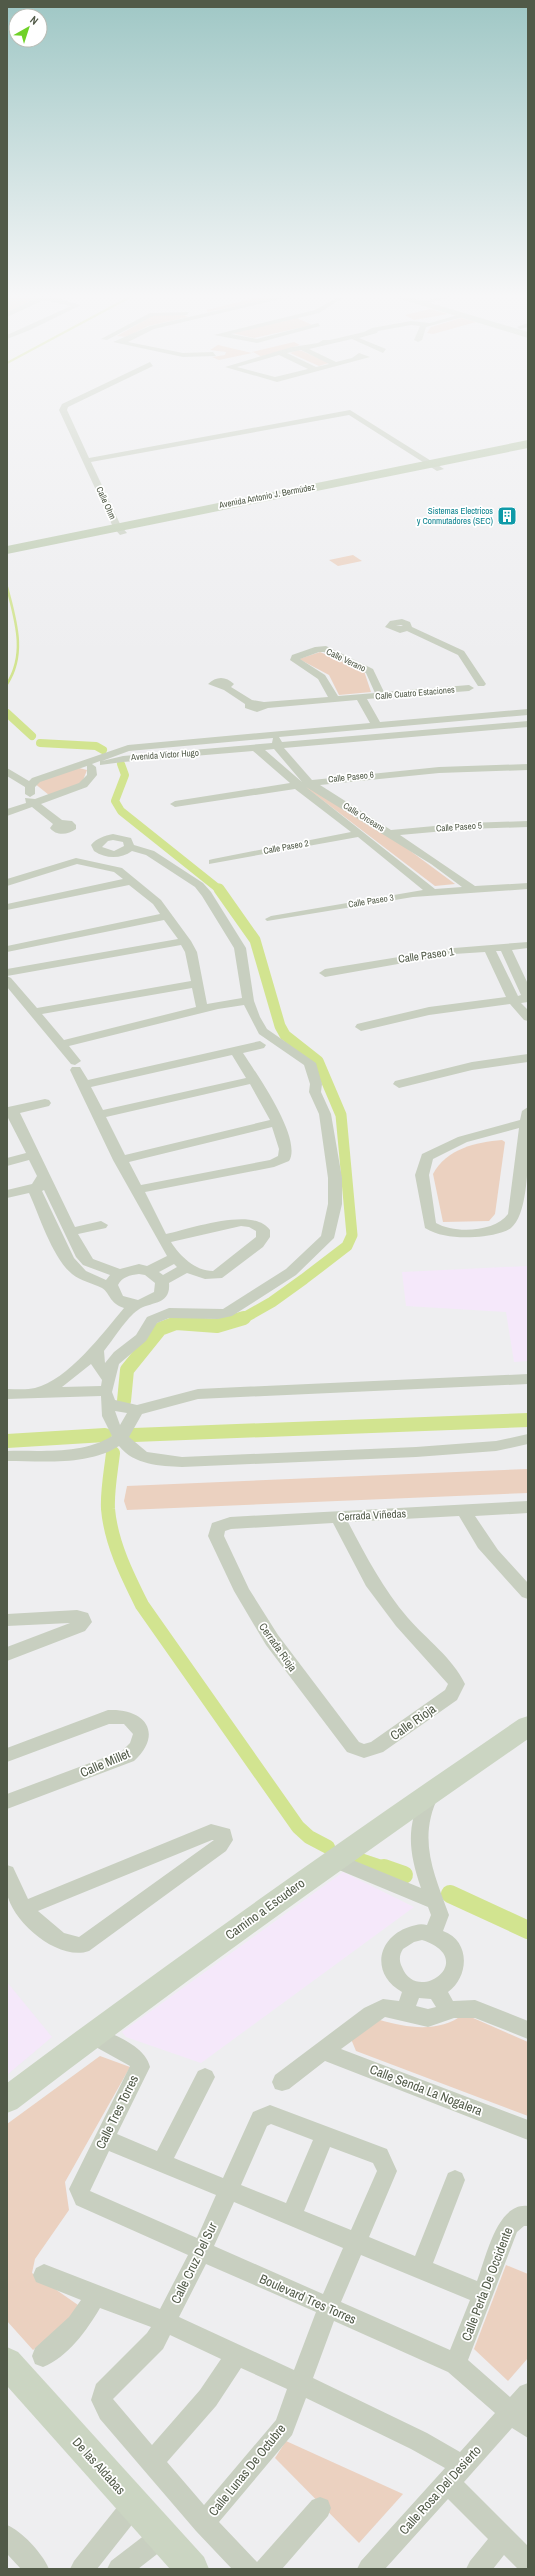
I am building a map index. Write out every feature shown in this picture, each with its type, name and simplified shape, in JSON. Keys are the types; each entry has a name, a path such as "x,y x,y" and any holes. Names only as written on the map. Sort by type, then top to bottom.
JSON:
{"main road":[{"name":"Avenida Antonio J. Bermúdez","path":"7,550 120,530 436,466 528,444"},
{"name":"Avenida Antonio J. Bermúdez","path":"436,466 528,452"},
{"name":"Avenida Antonio J. Bermúdez","path":"7,557 120,530"}],"street":[{"name":"Calle Ohm","path":"65,416 120,530"},
{"path":"86,461 327,416"},
{"path":"357,416 436,466"},
{"name":"Calle Cuatro Estaciones","path":"225,687 250,703 248,707 254,709 262,708 264,705 381,696 473,686 457,654 404,629"},
{"name":"Calle Verano","path":"335,700 325,679 295,660 295,657 318,649 326,649 370,671 381,696"},
{"path":"356,698 372,726"},
{"name":"Avenida Víctor Hugo","path":"120,750 528,712"},
{"path":"474,717 480,728"},
{"name":"Avenida Víctor Hugo","path":"120,750 128,759 256,748 280,750 528,724"},
{"name":"Calle Orceans","path":"271,735 278,741 280,750 308,782 389,833 472,889"},
{"path":"253,737 250,743 256,748"},
{"name":"Calle Orceans","path":"256,748 268,756 296,784 403,867 432,892"},
{"path":"110,758 120,750"},
{"path":"268,756 280,750"},
{"path":"7,804 28,792 36,780 110,758 128,759"},
{"path":"7,764 11,767 7,771 28,792 35,804 59,823"},
{"path":"7,813 55,797 83,785 92,775 87,764"},
{"name":"Calle Paseo 6","path":"176,804 308,782 402,772 528,767"},
{"path":"28,792 55,797"},
{"name":"Calle Paseo 5","path":"389,833 451,827 528,824"},
{"name":"Calle Paseo 2","path":"212,862 359,834"},
{"path":"104,853 96,845 108,837 127,840 130,847"},
{"path":"88,863 104,853 122,853 130,847"},
{"path":"130,847 150,853 199,885 207,894 240,948 248,1001 254,1017 263,1031 310,1063 316,1084 315,1092 325,1114 335,1178 335,1204 328,1238 291,1272 227,1314 216,1316 173,1312 154,1319 143,1336 113,1363 107,1391 107,1415 120,1438 134,1454 154,1460 182,1462 416,1452 496,1446 528,1439"},
{"path":"100,865 104,853"},
{"path":"7,883 72,862 100,865 118,870 157,902 185,942 190,952 202,1009"},
{"path":"7,907 131,881"},
{"name":"Calle Paseo 3","path":"271,919 432,892 528,886"},
{"path":"7,950 63,936 168,916"},
{"path":"7,973 185,942"},
{"name":"Calle Paseo 1","path":"325,973 411,957 506,946 528,945"},
{"path":"360,1027 403,1016 512,1002 528,998 506,946"},
{"path":"488,948 512,1002 528,1017"},
{"path":"7,980 61,1044 75,1065 120,1160 162,1239 175,1257 188,1267 205,1276 217,1275 258,1244 263,1237 263,1230 258,1225 250,1222 240,1222 162,1239"},
{"path":"35,1012 196,984"},
{"path":"61,1044 202,1009 248,1001"},
{"path":"512,1002 528,1008"},
{"path":"84,1085 260,1045"},
{"path":"136,1190 280,1161 287,1154 278,1122 236,1050"},
{"path":"399,1084 472,1066 528,1058"},
{"path":"98,1115 253,1080"},
{"path":"39,1391 62,1380 97,1350 133,1306 154,1300 163,1288 162,1281 149,1271 139,1269 119,1273 88,1262 81,1254 43,1183 33,1155 10,1111 45,1103"},
{"path":"527,1117 514,1214 509,1223 499,1228 482,1232 446,1232 434,1228 429,1222 422,1175 423,1166 427,1157 442,1147 527,1117"},
{"path":"120,1160 278,1122"},
{"path":"7,1162 33,1155"},
{"path":"7,1194 43,1183"},
{"path":"43,1183 35,1191 74,1268 84,1276 109,1286"},
{"path":"70,1232 102,1225"},
{"path":"149,1271 175,1257"},
{"path":"162,1281 188,1267"},
{"path":"119,1273 109,1286 110,1292 115,1298 133,1306"},
{"path":"97,1350 98,1366 107,1391"},
{"path":"7,1456 91,1452 120,1438 131,1417 137,1410 198,1394 528,1379"},
{"path":"7,1394 39,1391 107,1391 137,1410"},
{"name":"Cerrada Viñedas","path":"218,1527 230,1523 528,1507"},
{"path":"464,1510 470,1522 495,1557 528,1593"},
{"name":"Calle Rioja","path":"337,1517 372,1582 402,1622 452,1674 457,1684 451,1695 377,1747 364,1752"},
{"name":"Cerrada Rioja","path":"218,1527 216,1536 242,1591 272,1640 354,1747 364,1752"},
{"path":"7,1620 77,1616 84,1619 79,1626 7,1654"},
{"name":"Calle Millet","path":"7,1755 108,1716 118,1715 129,1718 137,1724 142,1733 139,1746 128,1756 7,1802"},
{"name":"Camino a Escudero","path":"7,2100 333,1860 430,1795 528,1726"},
{"path":"430,1795 420,1821 419,1844 423,1868 440,1915 433,1933"},
{"path":"7,1873 23,1909 61,1943 74,1946 82,1945 220,1846 224,1840 224,1834 211,1832 23,1909"},
{"path":"333,1860 436,1902"},
{"path":"411,1933 433,1933 452,1946 456,1961 453,1976 436,1989 413,1989 395,1975 391,1966 390,1955 394,1946 401,1938 411,1933"},
{"path":"404,2012 413,1989"},
{"path":"436,1989 448,2010"},
{"path":"282,2082 377,2010 392,2008 428,2018 448,2010 464,2009 484,2012 528,2030"},
{"name":"Calle Tres Torres","path":"79,2188 140,2067 139,2062 130,2054 92,2036"},
{"name":"Calle Senda La Nogalera","path":"324,2051 528,2130"},
{"path":"161,2163 205,2077"},
{"name":"Calle Cruz Del Sur","path":"152,2462 104,2406 104,2392 155,2341 201,2252 260,2119 270,2114 277,2115 325,2135"},
{"path":"291,2216 325,2135"},
{"name":"Calle Lunas De Octubre","path":"204,2523 284,2427 328,2308 358,2243 387,2171 384,2161 380,2156 325,2135"},
{"path":"104,2139 482,2294"},
{"path":"420,2269 455,2180"},
{"name":"Boulevard Tres Torres","path":"79,2188 83,2198 89,2203 456,2364 528,2427"},
{"name":"Calle Perla De Occidente","path":"456,2364 509,2225 520,2215 528,2216"},
{"path":"44,2275 165,2322 236,2356 301,2384 419,2441 455,2474 503,2538 528,2563"},
{"path":"43,2356 77,2325 96,2295"},
{"path":"236,2356 208,2398 152,2462 204,2523 248,2569"},
{"name":"De las Aldabas","path":"7,2363 192,2569"},
{"path":"512,2412 528,2394"},
{"name":"Calle Rosa Del Desierto","path":"368,2569 512,2412"},
{"path":"82,2569 134,2504"},
{"path":"266,2569 320,2508"},
{"path":"119,2569 162,2536"},
{"path":"7,2537 37,2569"},
{"path":"478,2569 503,2538"}],"shaded area":[{"path":"353,555 362,561 338,566 329,560"},
{"path":"320,652 364,671 371,692 339,695 329,675 299,659"},
{"path":"79,768 87,770 82,783 49,795 34,783"},
{"path":"307,785 405,847 455,884 435,886 304,786"},
{"path":"502,1140 505,1142 495,1214 489,1221 443,1222 433,1174 439,1165 446,1158 463,1148"},
{"path":"528,1266 528,1361 514,1362 506,1312 406,1306 402,1272"},
{"path":"528,1469 528,1493 127,1510 124,1501 127,1486"},
{"path":"343,1872 414,1907 201,2063 126,2037 122,2032"},
{"path":"7,1982 52,2037 7,2075"},
{"path":"464,2014 528,2042 528,2116 356,2051 351,2039 380,2020 412,2027 423,2027 444,2024"},
{"path":"100,2056 130,2067 65,2182 69,2210 35,2259 32,2273 78,2305 71,2319 33,2350 7,2321 7,2124"},
{"path":"506,2265 528,2274 528,2358 508,2381 474,2349"},
{"path":"286,2441 403,2494 359,2543 275,2458"}],"waterway":[{"path":"7,587 18,636 17,660 7,684"},
{"path":"7,713 32,736"},
{"path":"40,743 96,746 103,750"},
{"path":"121,764 125,775 115,801 121,811 219,889"},
{"path":"219,889 255,940 280,1026 285,1035 318,1061 341,1115 352,1235 347,1246 304,1279 272,1302 244,1318"},
{"path":"124,1401 127,1370 160,1329 176,1323 217,1326 244,1318"},
{"path":"134,1435 528,1420"},
{"path":"7,1441 105,1435"},
{"path":"113,1453 108,1495 108,1509 112,1534 120,1558 142,1605 298,1827 309,1837 328,1847"},
{"path":"354,1858 384,1868"},
{"path":"384,1868 404,1875"},
{"path":"450,1894 528,1930"}],"place":[{"name":"Sistemas Electricos y Conmutadores (SEC)","path":"507,516"}]}
